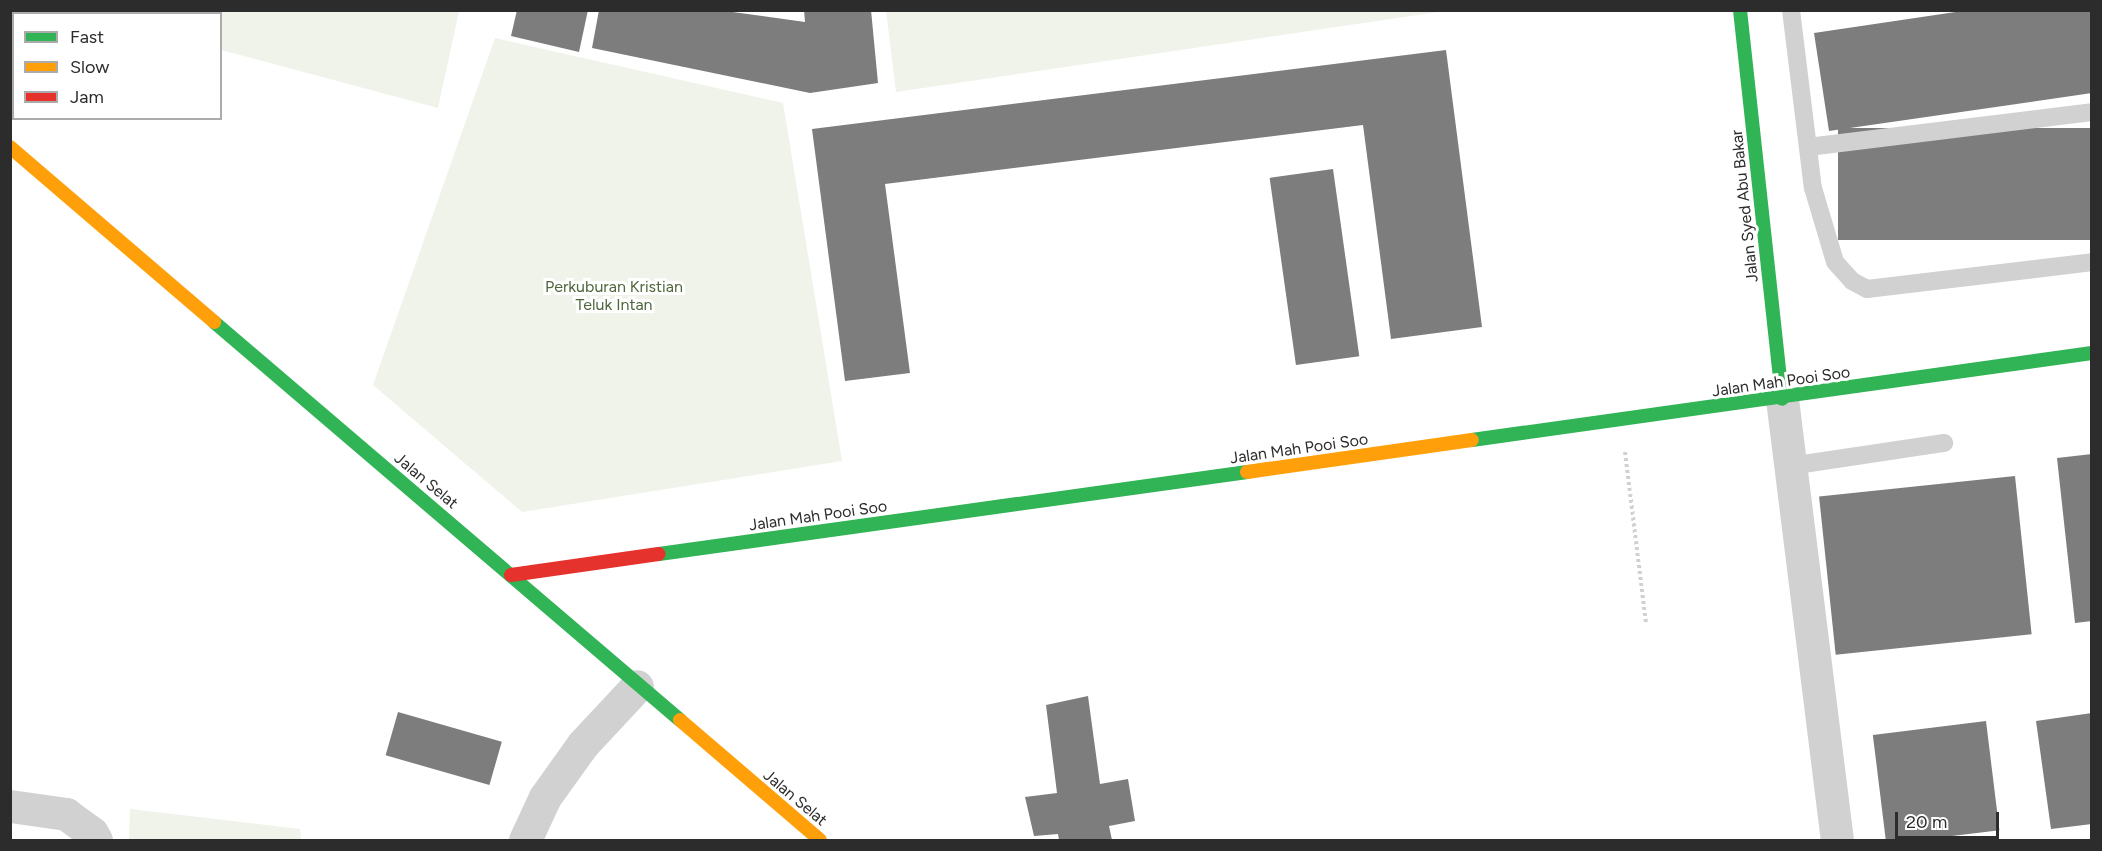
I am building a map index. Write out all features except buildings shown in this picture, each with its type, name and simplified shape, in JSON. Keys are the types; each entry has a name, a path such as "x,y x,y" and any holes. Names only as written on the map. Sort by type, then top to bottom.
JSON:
{"street":[{"name":"Jalan Syed Abu Bakar","path":"1740,10 1782,399"},
{"name":"Jalan Selat","path":"10,147 511,575 637,686 820,840"},
{"name":"Jalan Mah Pooi Soo","path":"511,575 1782,399 2091,353"},
{"path":"1782,399 1837,840"},
{"path":"525,840 545,797 583,744 637,686"},
{"path":"10,806 66,814 92,833 96,840"}],"lane":[{"path":"1791,10 1813,188 1835,262 1852,281 1867,289 2091,262"},
{"path":"1808,147 2091,112"},
{"path":"1790,466 1944,443"}],"path":[{"path":"1622,421 1646,623"}],"green space":[{"path":"144,10 459,10 438,108 222,50 222,12 143,12"},
{"path":"886,10 1445,10 1445,11 896,92"},
{"name":"Perkuburan Kristian Teluk Intan","path":"495,38 783,103 842,461 522,512 373,385"},
{"path":"130,809 300,829 301,840 129,840"}],"traffic: fast":[{"path":"1740,10 1782,399"},
{"path":"214,322 680,720"},
{"path":"1472,440 2092,353"},
{"path":"659,554 1247,472"}],"traffic: slow":[{"path":"10,147 214,322"},
{"path":"1247,472 1472,440"},
{"path":"680,720 820,840"}],"traffic: jam":[{"path":"511,575 659,554"}]}
